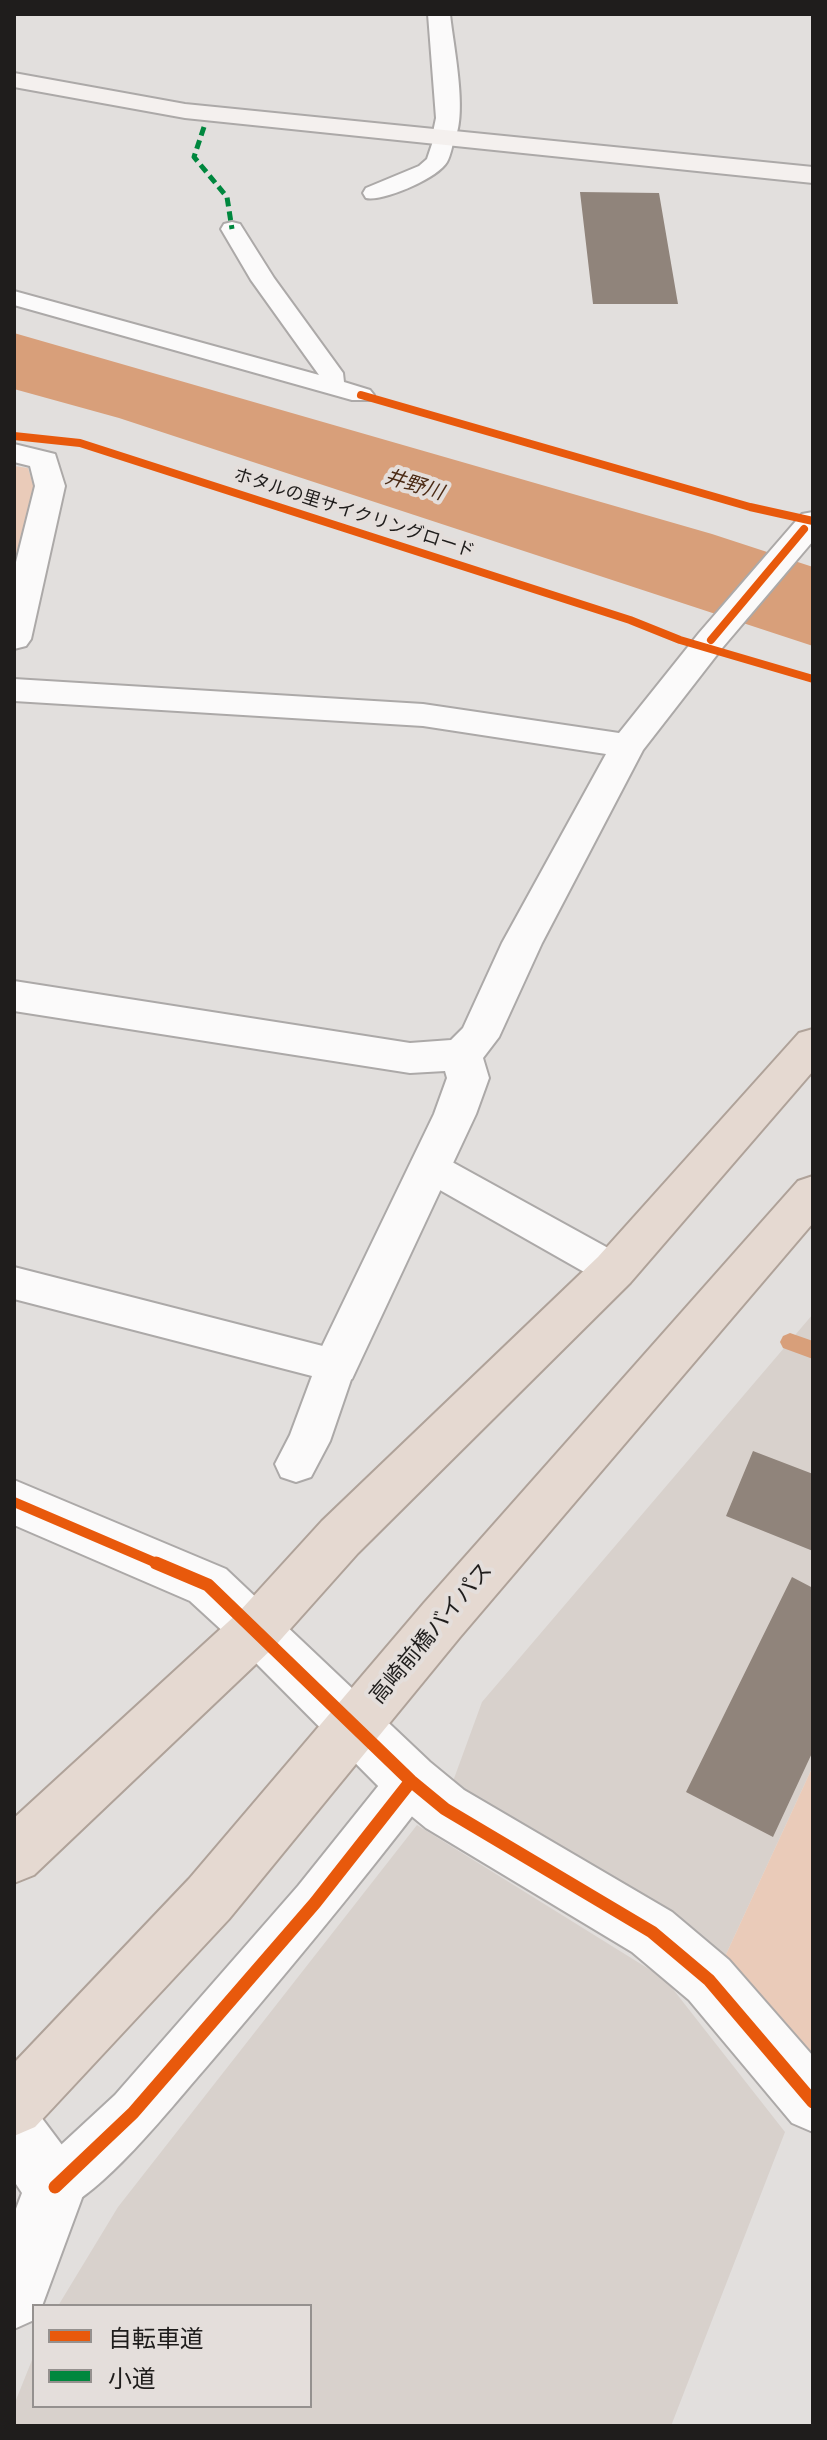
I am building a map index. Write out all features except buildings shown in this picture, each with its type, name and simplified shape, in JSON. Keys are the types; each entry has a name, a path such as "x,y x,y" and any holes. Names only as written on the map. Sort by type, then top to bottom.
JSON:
{"highway":[{"path":"14,1855 257,1629 340,1537 614,1270 813,1044"},
{"name":"高崎前橋バイパス","path":"14,2106 209,1899 442,1620 813,1193"}],"street":[{"path":"439,14 448,118 444,137"},
{"path":"14,80 185,111 813,175"},
{"path":"14,453 44,460 50,486 14,639"},
{"path":"14,996 410,1058 462,1054 479,1037 522,943 628,746 711,640 808,525"},
{"path":"14,690 423,715 628,746"},
{"path":"336,1365 455,1114 468,1078 462,1054"},
{"path":"14,1502 208,1585 411,1781 445,1809 652,1932 709,1980 813,2102"},
{"path":"14,2130 55,2187 14,2297"}],"lane":[{"path":"374,193 427,171 437,161 444,137"},
{"path":"232,229 263,280 331,373 332,387"},
{"path":"14,298 361,395"},
{"path":"430,1167 614,1270"},
{"path":"14,1283 336,1365 309,1441 296,1464"},
{"path":"55,2187 133,2113 315,1903 411,1781"}],"shaded area":[{"path":"14,466 28,468 34,488 14,580"},
{"path":"813,1314 813,1766 722,1963 452,1784 482,1702"},
{"path":"813,1766 813,2068 722,1963"},
{"path":"417,1825 665,1979 785,2132 671,2426 14,2426 14,2405 32,2360 32,2408 312,2408 312,2304 59,2304 118,2207"}],"water":[{"name":"井野川","path":"14,333 712,534 813,567 813,646 119,418 14,389"}],"waterway":[{"path":"790,1342 813,1350"}],"marked path":[{"path":"204,127 194,157 227,197 232,229"}],"cycle path":[{"path":"361,395 750,507 813,521"},
{"name":"ホタルの里サイクリングロード","path":"14,436 80,443 630,620 680,640 813,679"},
{"path":"711,640 804,529"},
{"path":"14,1502 208,1585 411,1781 445,1809 652,1932 709,1980 813,2102"},
{"path":"55,2187 133,2113 315,1903 411,1781"}]}
